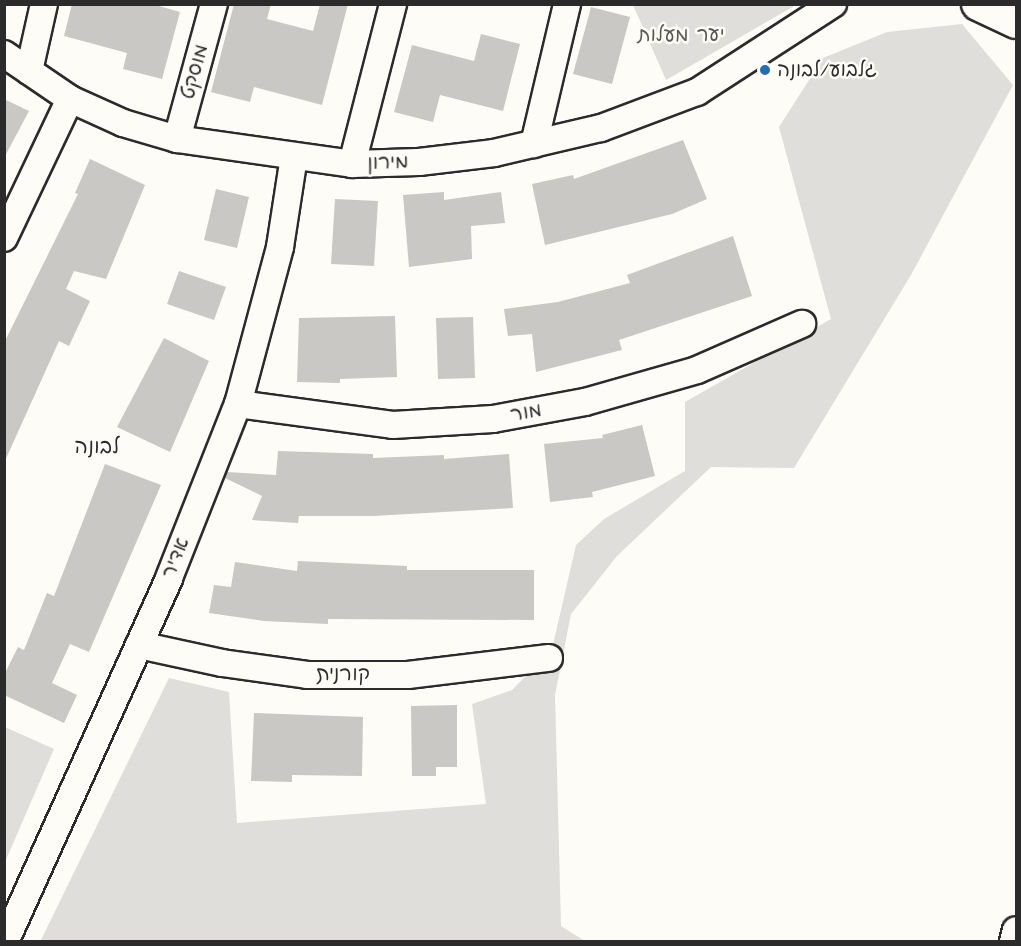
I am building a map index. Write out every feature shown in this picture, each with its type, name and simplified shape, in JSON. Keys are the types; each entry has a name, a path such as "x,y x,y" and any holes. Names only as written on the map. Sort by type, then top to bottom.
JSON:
{"street":[{"path":"29,71 44,4"},
{"name":"מוסקט","path":"177,139 214,4"},
{"path":"352,164 393,4"},
{"path":"534,144 567,4"},
{"name":"מירון","path":"4,54 70,99 123,123 177,139 352,164 419,162 534,144 601,128 697,92 832,4"},
{"path":"4,238 70,99"},
{"name":"אדיר","path":"5,942 139,645 238,404 280,247 294,157"},
{"name":"מור","path":"238,404 393,425 493,419 585,402 697,370 802,324"},
{"name":"קורנית","path":"139,645 222,663 307,675 408,675 549,658"},
{"path":"1013,942 1017,930"}],"green space":[{"name":"יער מעלות","path":"633,5 796,5 666,80"},
{"path":"962,24 1013,85 911,275 794,468 711,467 617,556 571,614 555,695 561,926 585,941 40,942 169,678 229,692 237,823 486,804 472,704 512,690 552,649 576,545 604,519 685,471 685,402 831,319 779,127 823,58 887,32"},
{"path":"5,727 54,749 5,862"}],"building":[{"path":"72,4 152,4 180,12 162,79 123,69 127,53 64,36"},
{"path":"234,4 271,4 267,19 313,31 320,4 348,4 322,105 254,87 250,102 211,92"},
{"path":"591,7 630,17 612,84 573,74"},
{"path":"481,34 520,44 503,111 440,95 433,122 394,112 412,45 474,61"},
{"path":"4,99 29,111 4,158"},
{"path":"683,140 707,199 672,214 545,245 532,184 573,175 574,179"},
{"path":"90,159 145,185 106,279 74,271 66,289 90,301 69,346 59,341 4,463 4,343 78,194 75,193"},
{"path":"216,189 249,197 237,248 204,240"},
{"path":"444,192 444,200 501,192 505,223 471,226 472,259 409,267 403,195"},
{"path":"335,199 378,201 374,266 331,264"},
{"path":"733,236 752,296 619,340 622,350 536,372 532,334 508,336 504,309 558,302 630,283 627,275"},
{"path":"179,271 226,287 214,320 167,304"},
{"path":"395,316 397,377 340,379 340,383 297,382 299,318"},
{"path":"473,317 475,378 438,379 436,318"},
{"path":"164,338 209,361 170,452 117,427"},
{"path":"642,425 655,476 592,492 593,497 550,502 544,444 603,438 602,435"},
{"path":"278,451 373,454 373,458 444,455 444,459 509,454 513,508 373,516 299,516 298,523 252,520 262,496 225,478 227,472 276,475"},
{"path":"105,464 161,485 89,652 70,644 52,683 77,695 64,723 4,695 4,675 18,647 24,650 47,593 54,596"},
{"path":"298,561 407,566 407,570 534,570 534,620 328,619 328,624 264,621 209,613 214,585 231,587 235,562 297,571"},
{"path":"457,705 457,767 436,767 436,776 412,776 411,706"},
{"path":"254,713 363,717 362,776 292,775 292,782 251,781"}],"place":[{"name":"גלבוע/לבונה","path":"765,70"}],"district":[{"name":"לבונה","path":"97,447"}]}
